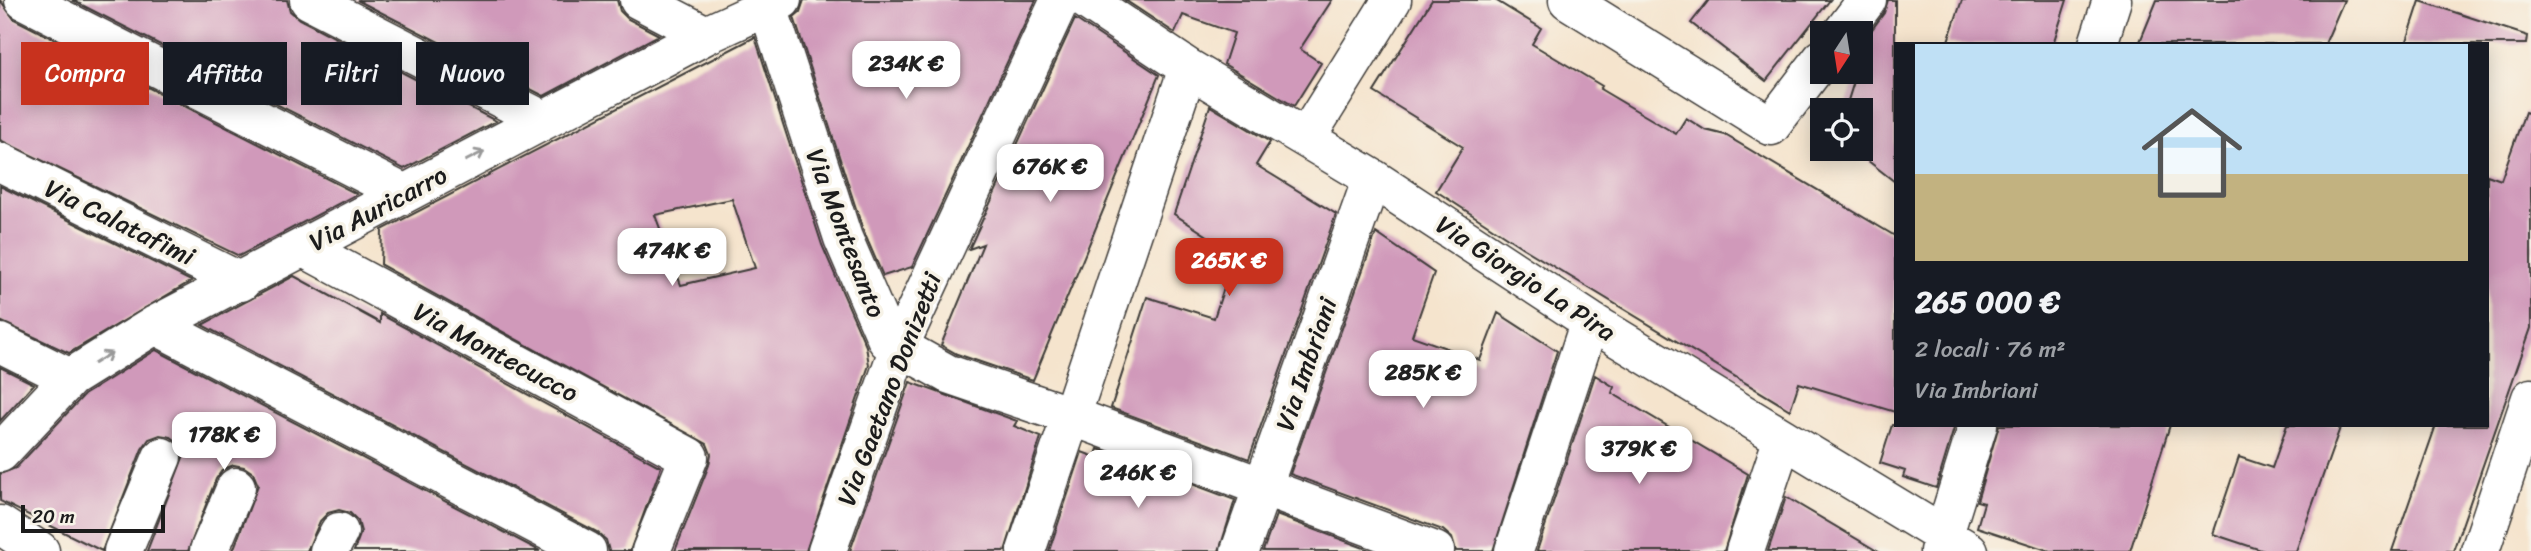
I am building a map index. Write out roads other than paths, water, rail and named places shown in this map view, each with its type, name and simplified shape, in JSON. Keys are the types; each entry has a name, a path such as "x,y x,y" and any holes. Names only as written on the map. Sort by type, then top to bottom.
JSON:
{"street":[{"path":"24,0 402,194"},
{"path":"309,0 543,120"},
{"path":"639,0 706,35"},
{"name":"Via Gaetano Donizetti","path":"827,551 899,347 1060,0"},
{"name":"Via Giorgio La Pira","path":"1086,0 1188,68 1372,178 1590,321 1783,438 1951,546"},
{"path":"1306,138 1392,0"},
{"path":"1568,0 1771,126 1810,75"},
{"path":"1851,21 1867,0"},
{"path":"2099,42 2112,0"},
{"name":"Via Auricarro","path":"0,453 70,378 155,325 706,35 775,3"},
{"name":"Via Montesanto","path":"775,3 842,238 887,340 948,374 1071,416 1435,551"},
{"path":"1026,551 1188,68"},
{"name":"Via Calatafimi","path":"0,162 240,282"},
{"name":"Via Imbriani","path":"1240,551 1372,178"},
{"name":"Via Montecucco","path":"304,248 689,457 650,551"},
{"path":"1514,551 1590,321"},
{"path":"155,325 587,551"},
{"path":"0,343 70,378"},
{"path":"2480,551 2531,398"},
{"path":"1951,546 1978,427"},
{"path":"1745,551 1783,438"},
{"path":"123,551 162,457"},
{"path":"209,551 236,486"},
{"path":"0,525 40,551"}]}
